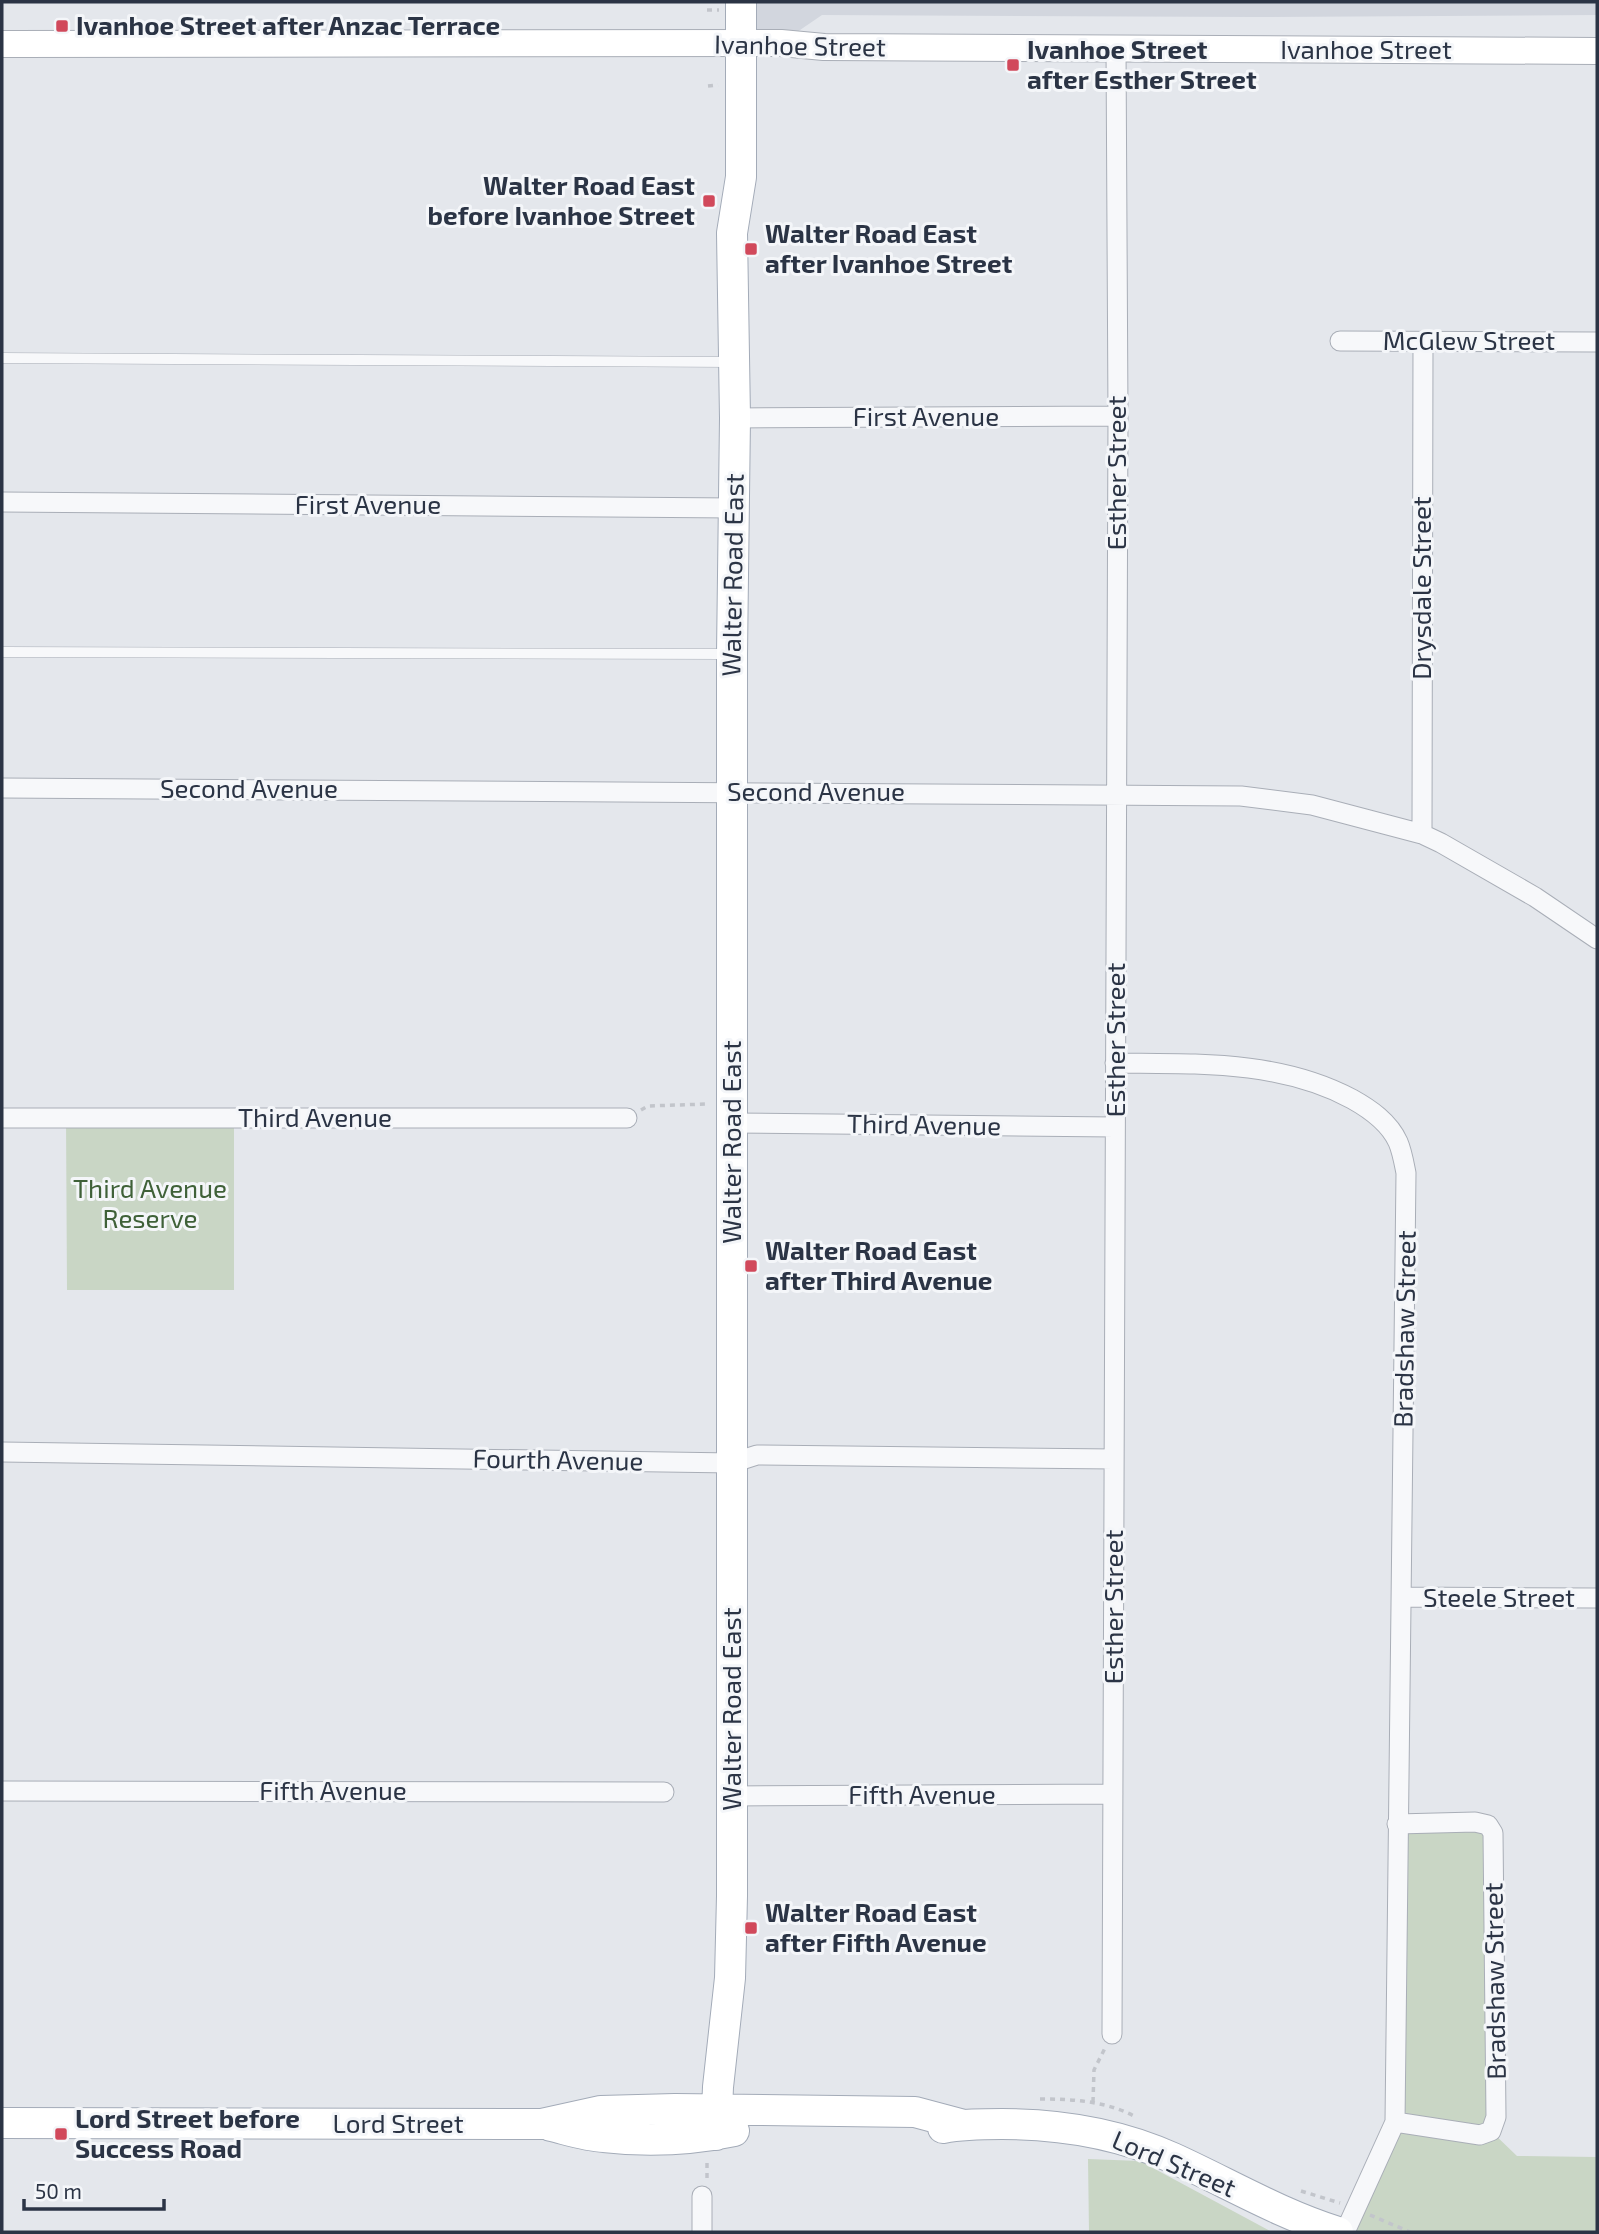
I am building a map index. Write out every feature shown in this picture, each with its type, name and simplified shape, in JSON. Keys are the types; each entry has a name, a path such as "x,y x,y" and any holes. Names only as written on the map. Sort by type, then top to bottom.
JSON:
{"main road":[{"name":"Walter Road East","path":"713,2131 730,1978 732,654 735,508 732,233 741,177 732,44 722,2"},
{"name":"Walter Road East","path":"732,44 741,2"},
{"name":"Lord Street","path":"2,2123 542,2124 601,2111 713,2131 761,2127 918,2133 960,2124 1066,2127 1097,2132 1170,2157 1306,2222 1338,2232"}],"street":[{"name":"Ivanhoe Street","path":"2,44 781,43 824,47 1597,51"},
{"name":"Esther Street","path":"1112,2034 1118,416 1116,47"},
{"name":"McGlew Street","path":"1340,341 1597,342"},
{"name":"Drysdale Street","path":"1422,834 1423,341"},
{"name":"First Avenue","path":"735,418 1118,416"},
{"name":"First Avenue","path":"2,502 735,508"},
{"name":"Second Avenue","path":"2,788 1116,794 1280,799 1422,834 1535,897 1597,939"},
{"name":"Bradshaw Street","path":"1115,1063 1226,1065 1290,1074 1334,1089 1374,1111 1398,1141 1406,1173 1395,2122 1345,2232"},
{"name":"Third Avenue","path":"2,1118 627,1118"},
{"name":"Third Avenue","path":"732,1123 1115,1126"},
{"name":"Fourth Avenue","path":"2,1452 732,1463 757,1455 1114,1459"},
{"name":"Steele Street","path":"1402,1597 1597,1598"},
{"name":"Fifth Avenue","path":"2,1791 664,1792"},
{"name":"Fifth Avenue","path":"732,1796 1113,1794"},
{"name":"Bradshaw Street","path":"1395,2122 1480,2135 1491,2131 1496,2117 1493,1833 1488,1825 1475,1822 1397,1824"},
{"path":"702,2196 702,2232"}],"lane":[{"path":"2,358 732,362"},
{"path":"2,652 732,654"}],"path":[{"path":"627,1118 648,1106 706,1104 706,1090"},
{"path":"1093,2102 1094,2070 1112,2034"},
{"path":"702,2196 713,2131"},
{"path":"1357,2208 1410,2232"}],"shaded area":[{"path":"741,2 1597,2 1597,15 822,15 781,43 741,44"}],"green space":[{"name":"Third Avenue Reserve","path":"66,1118 234,1118 234,1290 67,1290"},
{"path":"1397,1824 1488,1825 1491,2131 1517,2156 1597,2157 1597,2232 1345,2232 1395,2122"},
{"path":"1088,2159 1140,2161 1272,2232 1089,2232"}],"place":[{"name":"Ivanhoe Street after Anzac Terrace","path":"62,26"},
{"name":"Ivanhoe Street after Esther Street","path":"1013,65"},
{"name":"Walter Road East before Ivanhoe Street","path":"709,201"},
{"name":"Walter Road East after Ivanhoe Street","path":"751,249"},
{"name":"Walter Road East after Third Avenue","path":"751,1266"},
{"name":"Walter Road East after Fifth Avenue","path":"751,1928"},
{"name":"Lord Street before Success Road","path":"61,2134"}]}
